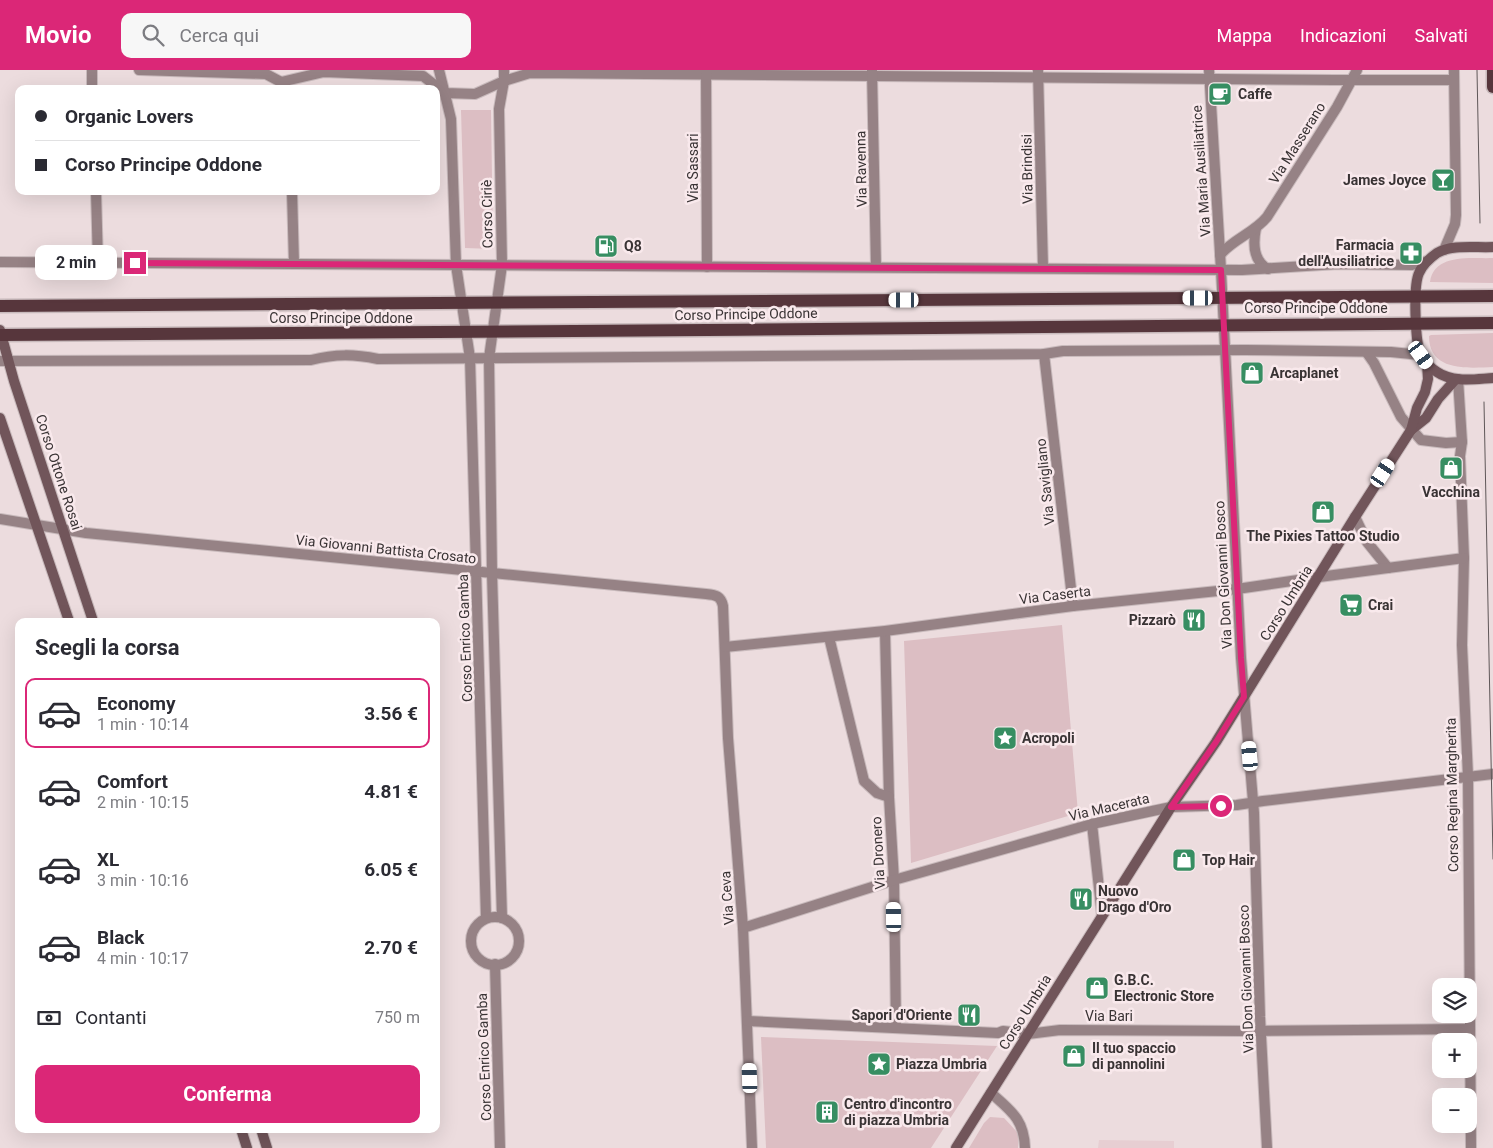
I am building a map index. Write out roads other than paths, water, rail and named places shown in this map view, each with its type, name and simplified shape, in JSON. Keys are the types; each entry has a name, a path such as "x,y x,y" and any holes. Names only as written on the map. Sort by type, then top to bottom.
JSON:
{"main road":[{"path":"1493,70 1493,87"},
{"path":"1493,247 1444,250 1435,254 1419,272 1416,283 1417,342 1421,355 1427,364 1445,376 1457,379 1493,378"},
{"name":"Corso Principe Oddone","path":"0,306 1493,296"},
{"name":"Corso Principe Oddone","path":"0,333 466,332 1493,323"},
{"name":"Corso Ottone Rosai","path":"0,333 4,361 92,618"},
{"name":"Corso Umbria","path":"1411,430 1416,408 1425,392 1428,379 1427,364"},
{"name":"Corso Umbria","path":"956,1148 1171,807 1216,742 1411,430 1426,418 1438,399 1457,379"},
{"path":"0,418 68,618"},
{"path":"242,1133 247,1148"},
{"path":"261,1133 267,1148"}],"street":[{"path":"92,70 92,85"},
{"path":"139,70 266,74 281,82 324,72 423,76 435,85"},
{"path":"439,70 451,119 456,265 470,358"},
{"name":"Corso Ciriè","path":"489,358 502,265 499,109 504,70"},
{"name":"Via Masserano","path":"1220,255 1230,245 1256,228 1267,217 1337,107 1357,70"},
{"path":"440,89 445,93 475,94 530,72 1209,74 1350,80 1454,75 1456,216 1455,224 1444,250"},
{"name":"Via Sassari","path":"706,73 707,267"},
{"name":"Via Ravenna","path":"872,73 876,267"},
{"name":"Via Brindisi","path":"1038,74 1043,268"},
{"name":"Via Maria Ausiliatrice","path":"1209,74 1221,270"},
{"path":"96,195 98,263"},
{"path":"292,195 294,264"},
{"path":"1256,228 1254,238 1256,256 1259,262 1268,269"},
{"path":"0,262 1221,270 1338,264 1412,264 1427,261"},
{"name":"Via Don Giovanni Bosco","path":"1221,270 1237,590 1244,697 1254,803 1261,1031 1267,1148"},
{"path":"4,361 311,360 333,355 356,355 378,359 1044,354 1063,352 1225,350 1391,352 1421,355"},
{"path":"1367,352 1401,417 1421,440 1446,443 1462,442"},
{"name":"Via Savigliano","path":"1044,354 1073,606"},
{"name":"Corso Enrico Gamba","path":"470,358 486,918"},
{"name":"Corso Enrico Gamba","path":"489,358 492,573 502,918"},
{"name":"Corso Regina Margherita","path":"1457,379 1462,442 1460,456 1464,558 1462,645 1468,776 1471,1148"},
{"path":"1355,517 1367,542 1388,568"},
{"name":"Via Giovanni Battista Crosato","path":"0,519 86,533 718,596 722,600 723,606 725,647"},
{"name":"Via Caserta","path":"725,647 885,632 1073,606 1237,590 1464,558"},
{"name":"Via Dronero","path":"885,632 889,797 894,880 896,1028"},
{"name":"Via Dronero","path":"829,637 864,781 877,793 889,797"},
{"name":"Via Ceva","path":"725,647 728,738 743,928 752,1148"},
{"name":"Via Macerata","path":"743,928 894,880 1092,824 1171,807 1237,805 1493,774"},
{"path":"1092,824 1102,916"},
{"path":"486,918 502,918 511,923 516,929 517,950 508,960 495,964 482,961 476,955 472,945 472,934 477,924 486,918"},
{"name":"Corso Enrico Gamba","path":"495,964 500,1148"},
{"name":"Via Bari","path":"748,1021 998,1033 1003,1031 1028,1034 1060,1030 1470,1029"},
{"path":"990,1093 1015,1115 1025,1136 1025,1148"}],"tram line":[{"path":"1477,70 1480,223"},
{"path":"1484,402 1493,859"}],"place":[{"name":"Caffe","path":"1220,94"},
{"name":"James Joyce","path":"1443,180"},
{"name":"Q8","path":"606,246"},
{"name":"Farmacia dell'Ausiliatrice","path":"1411,253"},
{"name":"Arcaplanet","path":"1252,373"},
{"name":"Vacchina","path":"1451,468"},
{"name":"The Pixies Tattoo Studio","path":"1323,512"},
{"name":"Crai","path":"1351,605"},
{"name":"Pizzarò","path":"1194,620"},
{"name":"Acropoli","path":"1005,738"},
{"name":"Top Hair","path":"1184,860"},
{"name":"Nuovo Drago d'Oro","path":"1081,899"},
{"name":"G.B.C. Electronic Store","path":"1097,988"},
{"name":"Sapori d'Oriente","path":"969,1015"},
{"name":"Il tuo spaccio di pannolini","path":"1074,1056"},
{"name":"Piazza Umbria","path":"879,1064"},
{"name":"Centro d'incontro di piazza Umbria","path":"827,1112"}]}
